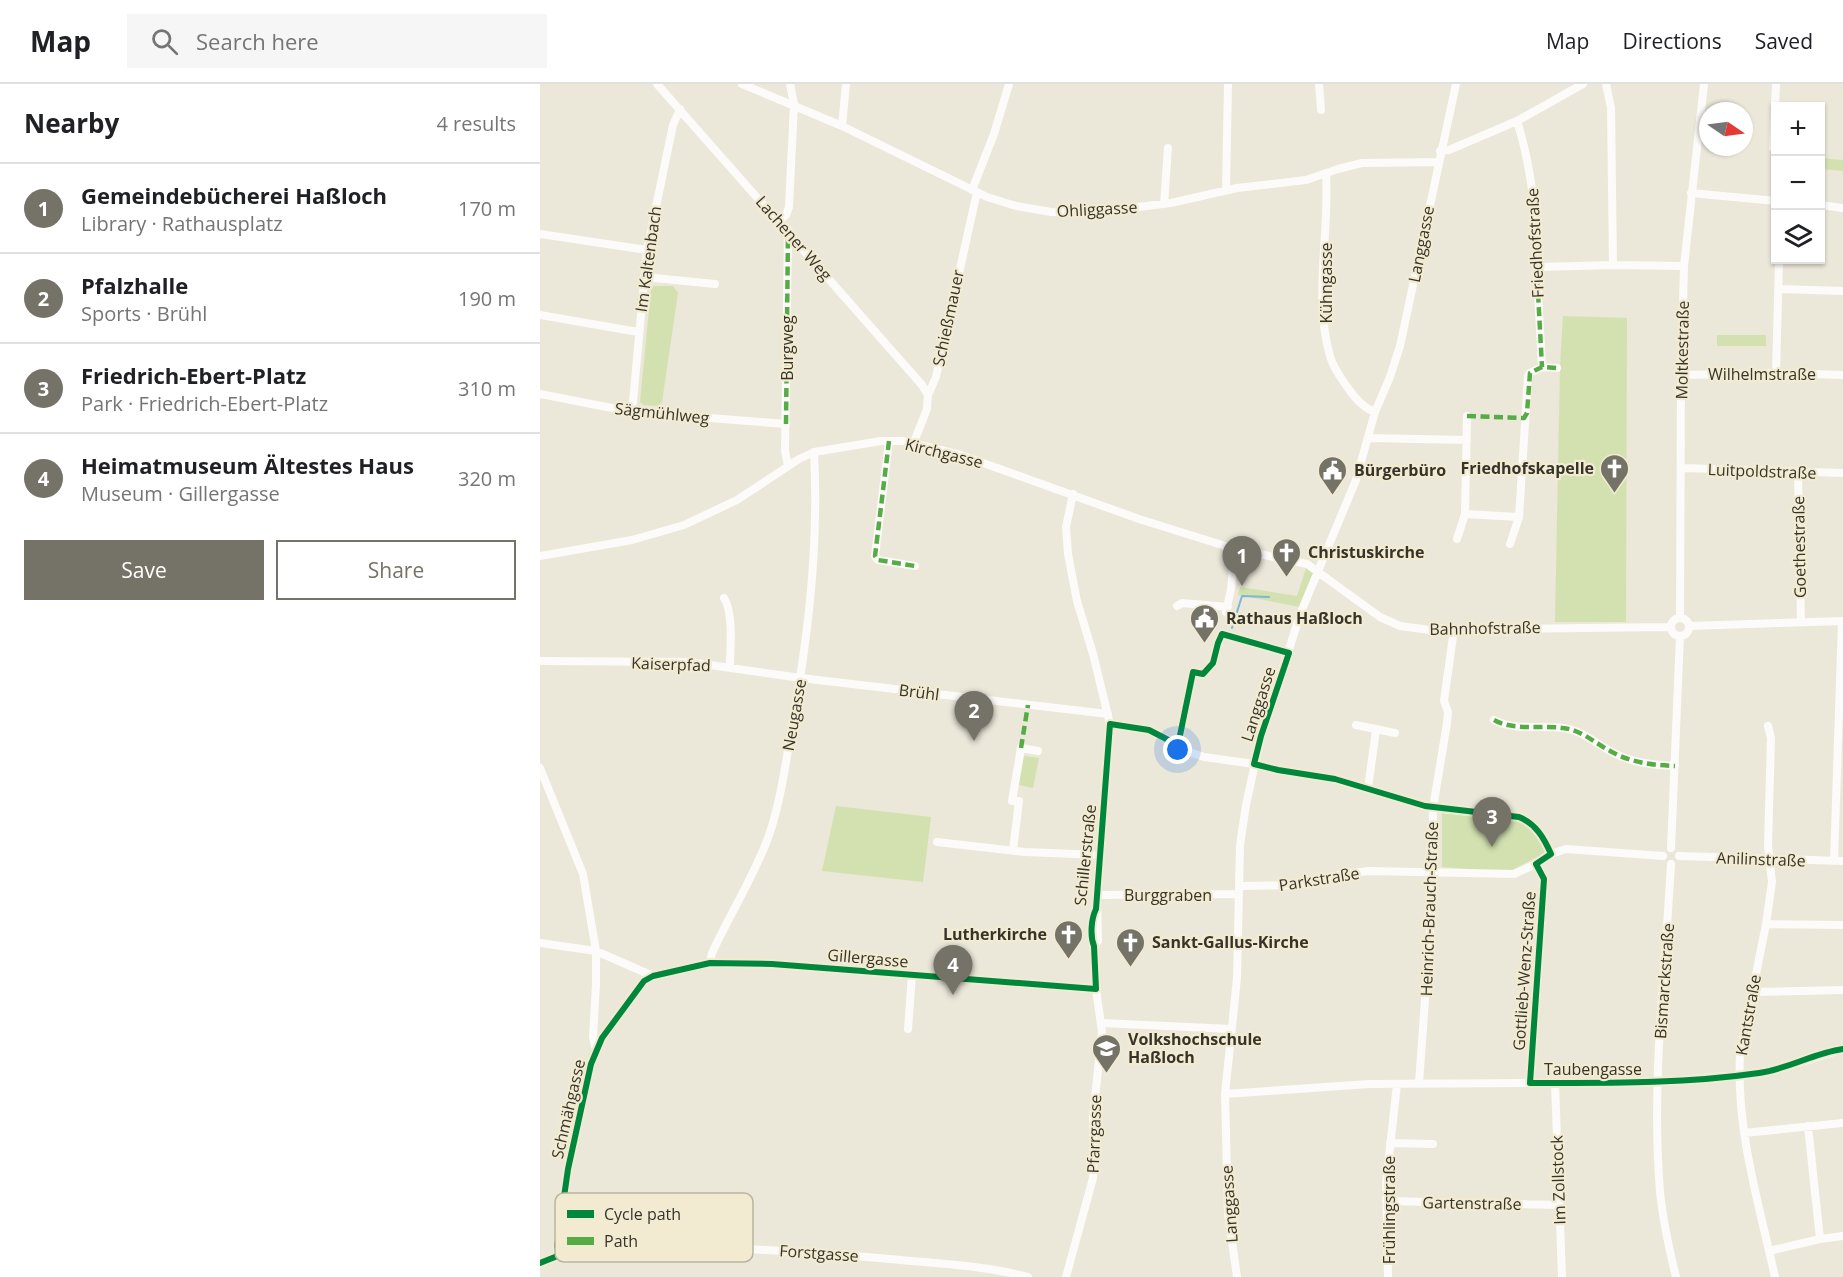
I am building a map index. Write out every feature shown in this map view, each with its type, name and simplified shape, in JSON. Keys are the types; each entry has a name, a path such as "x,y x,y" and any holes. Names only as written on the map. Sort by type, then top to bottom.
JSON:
{"street":[{"name":"Lachener Weg","path":"657,84 788,230 922,385 928,395"},
{"name":"Ohliggasse","path":"742,84 842,126 974,191 1016,206 1059,212 1089,213 1164,204 1226,190 1306,180 1352,165 1373,162 1438,162"},
{"path":"779,221 789,207 794,104 790,84"},
{"path":"842,126 846,84"},
{"name":"Schießmauer","path":"914,442 927,409 928,395 936,377 974,191 1009,84"},
{"path":"1226,190 1228,84"},
{"path":"1319,84 1321,111"},
{"name":"Langgasse","path":"1237,1277 1228,1213 1225,1094 1237,978 1240,845 1254,764 1301,612 1356,480 1375,412 1400,346 1456,84"},
{"path":"1440,151 1449,150 1517,121 1583,84"},
{"path":"1606,84 1611,108 1613,265"},
{"name":"Moltkestraße","path":"1680,617 1684,266 1704,84"},
{"path":"1775,102 1776,84"},
{"name":"Im Kaltenbach","path":"632,412 647,250 673,125 680,109"},
{"name":"Friedhofstraße","path":"1517,121 1533,188 1539,267 1537,274 1542,367"},
{"path":"1164,204 1168,148"},
{"name":"Kühngasse","path":"1326,173 1328,200 1323,292 1330,357 1335,370 1350,391 1364,406 1375,412"},
{"path":"1691,193 1771,201"},
{"path":"1825,205 1843,207"},
{"name":"Burgweg","path":"788,230 785,457 788,466"},
{"path":"540,234 647,250"},
{"path":"1776,373 1779,264"},
{"path":"1539,267 1684,266"},
{"path":"644,277 716,284"},
{"path":"1778,289 1843,291"},
{"path":"540,315 638,332"},
{"path":"1510,544 1520,517 1528,376 1542,367 1557,368"},
{"name":"Wilhelmstraße","path":"1681,375 1776,373 1843,375"},
{"name":"Sägmühlweg","path":"540,394 632,412 786,424"},
{"path":"1457,539 1465,514 1467,416"},
{"path":"1369,438 1467,441"},
{"path":"889,441 875,556 878,560 915,566"},
{"name":"Kirchgasse","path":"540,556 647,537 684,525 737,500 788,466 814,452 889,441 914,442 971,458 1139,519 1235,549 1307,564 1318,570"},
{"name":"Neugasse","path":"710,963 712,953 755,870 769,837 782,781 801,678 814,562 814,452"},
{"name":"Luitpoldstraße","path":"1681,468 1843,473"},
{"name":"Goethestraße","path":"1798,472 1801,622"},
{"name":"Schillerstraße","path":"1073,494 1066,527 1068,554 1077,601 1109,719 1096,909 1099,915 1098,940 1094,946 1096,989"},
{"path":"1465,514 1520,517"},
{"path":"1177,606 1182,603 1227,610 1235,549"},
{"name":"Bahnhofstraße","path":"1318,570 1373,612 1390,622 1412,628 1670,627"},
{"path":"724,598 729,609 730,668"},
{"path":"1680,617 1685,619 1689,626 1686,634 1680,636 1674,634 1670,627 1672,621 1680,617"},
{"path":"1689,626 1842,621 1839,861"},
{"name":"Heinrich-Brauch-Straße","path":"1419,1083 1434,872 1433,808 1447,723 1448,712 1444,701 1454,629"},
{"path":"1671,848 1680,636"},
{"name":"Kaiserpfad","path":"540,661 673,661 801,678"},
{"path":"1178,745 1193,672 1203,674"},
{"name":"Brühl","path":"801,678 1109,719 1149,730 1204,757 1254,764"},
{"path":"1494,720 1504,724 1564,728 1583,735 1610,752 1630,760 1675,766"},
{"path":"1356,725 1395,733"},
{"name":"Kantstraße","path":"1768,726 1771,738 1768,845 1772,882 1740,1055 1739,1075 1744,1134 1775,1277"},
{"path":"1368,788 1376,730"},
{"path":"1013,850 1019,801 1012,801 1021,748 1038,751"},
{"name":"Schmähgasse","path":"540,768 583,874 596,951 593,1037 596,1050"},
{"path":"1278,770 1335,779 1433,808 1519,817 1529,821 1538,829 1551,854 1566,849 1662,856"},
{"path":"937,842 1013,850 1100,855"},
{"path":"1671,848 1676,850 1679,856 1677,861 1671,864 1666,863 1662,856 1664,851 1671,848"},
{"name":"Parkstraße","path":"1239,890 1298,885 1342,874 1369,871 1514,874 1551,854"},
{"name":"Anilinstraße","path":"1679,856 1839,861"},
{"name":"Gottlieb-Wenz-Straße","path":"1530,1083 1544,879 1536,864"},
{"name":"Bismarckstraße","path":"1671,864 1657,1082 1660,1192 1676,1277"},
{"name":"Burggraben","path":"1097,896 1239,890"},
{"path":"1766,924 1843,925"},
{"path":"540,943 596,951 653,976 710,963"},
{"name":"Gillergasse","path":"710,963 772,964 1096,989"},
{"path":"908,1029 912,975"},
{"name":"Schmähgasse","path":"564,1193 585,1088 596,1050 602,1038 644,981 653,976"},
{"name":"Pfarrgasse","path":"1066,1277 1093,1178 1093,1117 1102,1032 1096,989"},
{"path":"1752,992 1843,990"},
{"path":"1101,1023 1231,1029"},
{"name":"Taubengasse","path":"1225,1094 1419,1083 1657,1082 1779,1070 1843,1048"},
{"name":"Im Zollstock","path":"1555,1083 1562,1277"},
{"name":"Frühlingstraße","path":"1388,1277 1386,1201 1397,1084"},
{"path":"1744,1134 1843,1123"},
{"path":"1808,1126 1820,1239"},
{"name":"Frühlingstraße","path":"1390,1143 1433,1144"},
{"name":"Gartenstraße","path":"1386,1201 1559,1205"},
{"path":"1769,1251 1843,1236"},
{"name":"Forstgasse","path":"753,1249 884,1258 984,1268 1028,1277"},
{"name":"Forstgasse","path":"540,1263 555,1257"}],"green space":[{"path":"1825,158 1843,160 1843,171 1825,169"},
{"path":"654,286 673,286 678,293 662,402 659,406 644,405 640,402 651,289"},
{"path":"1563,316 1627,318 1626,622 1555,622"},
{"path":"1717,335 1766,335 1766,346 1717,346"},
{"path":"1306,568 1315,571 1300,607 1238,595 1240,587 1297,596"},
{"path":"1024,756 1039,758 1033,788 1019,785"},
{"path":"836,806 931,817 923,882 822,871"},
{"path":"1442,813 1516,820 1526,826 1540,842 1545,853 1512,870 1442,867"}],"waterway":[{"path":"1232,628 1242,596 1269,597"}],"marked path":[{"path":"786,424 788,230"},
{"path":"1539,267 1537,274 1542,367"},
{"path":"1467,416 1524,418 1527,413 1530,373 1542,367 1557,368"},
{"path":"889,441 875,556 878,560 915,566"},
{"path":"1021,748 1028,705"},
{"path":"1494,720 1519,727 1570,729 1627,759 1675,766"}],"cycle path":[{"path":"565,1193 591,1064 602,1038 644,981 653,976 710,963 772,964 1096,989 1092,927 1096,909 1110,724 1149,730 1178,745 1193,672 1203,674 1213,663 1222,634 1289,653 1254,764 1335,779 1425,806 1519,817 1530,823 1542,837 1551,854 1536,864 1544,879 1530,1083 1645,1082 1731,1077 1770,1071 1843,1049"},
{"path":"540,1263 555,1257"}],"place":[{"name":"Friedhofskapelle","path":"1615,494"},
{"name":"Bürgerbüro","path":"1333,496"},
{"name":"Christuskirche","path":"1287,578"},
{"name":"Gemeindebücherei Haßloch","path":"1242,586"},
{"name":"Rathaus Haßloch","path":"1205,644"},
{"name":"Pfalzhalle","path":"974,741"},
{"name":"Friedrich-Ebert-Platz","path":"1492,847"},
{"name":"Lutherkirche","path":"1068,960"},
{"name":"Sankt-Gallus-Kirche","path":"1131,968"},
{"name":"Heimatmuseum Ältestes Haus","path":"953,995"},
{"name":"Volkshochschule Haßloch","path":"1107,1074"}]}
